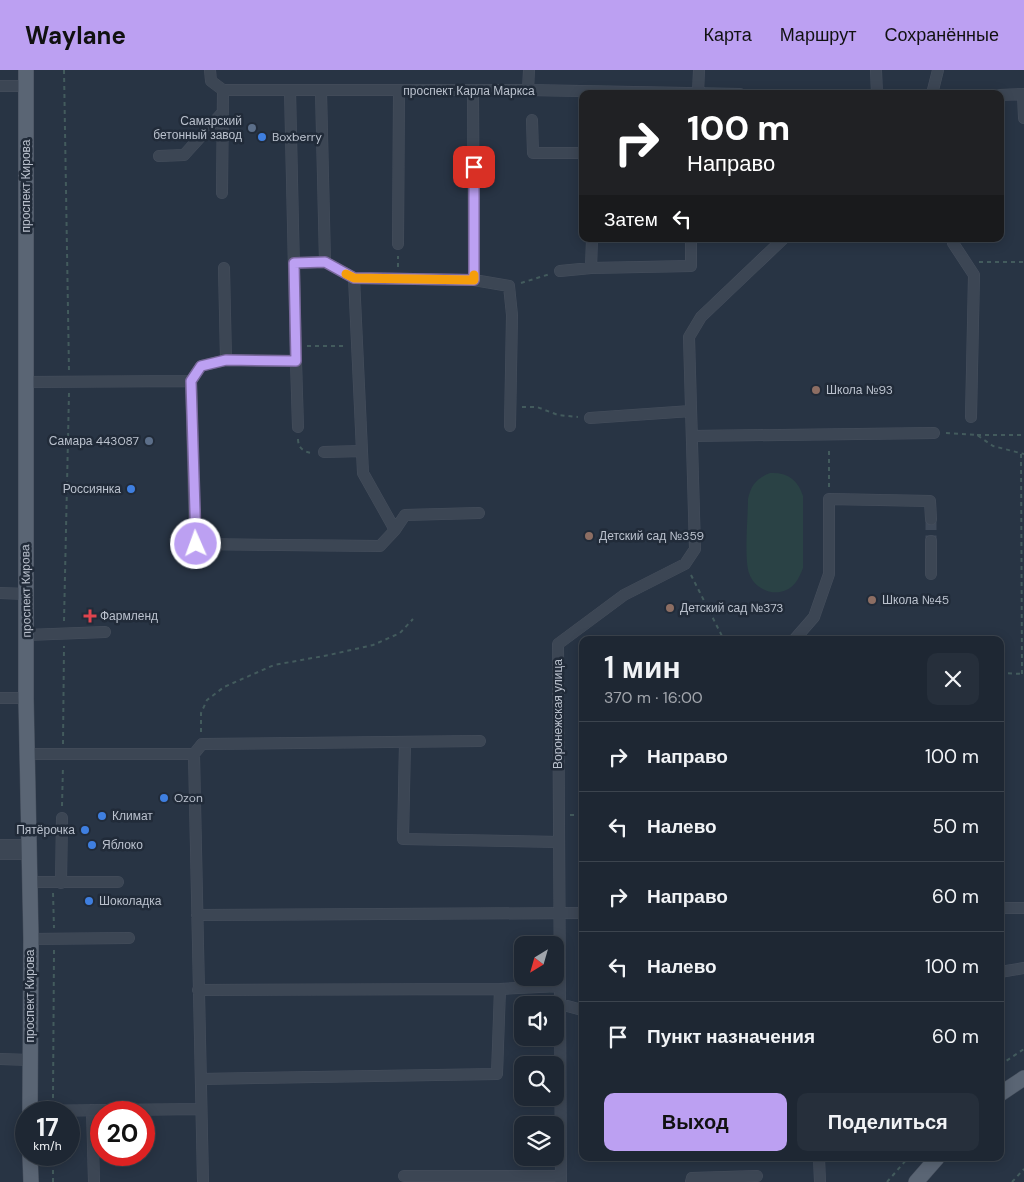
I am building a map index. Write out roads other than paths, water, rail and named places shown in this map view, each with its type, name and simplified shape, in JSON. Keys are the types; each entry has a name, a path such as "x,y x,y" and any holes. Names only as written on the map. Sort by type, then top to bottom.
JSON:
{"main road":[{"name":"проспект Кирова","path":"26,70 26,698 30,939 30,1101"},
{"path":"1004,1091 1024,1078"},
{"path":"916,1182 934,1161"},
{"path":"30,1166 31,1182"}],"street":[{"path":"210,70 211,81 223,90 222,193"},
{"path":"528,90 529,70"},
{"path":"698,90 699,70"},
{"path":"876,70 877,90"},
{"path":"933,90 938,70"},
{"path":"0,86 26,86"},
{"name":"проспект Карла Маркса","path":"223,90 579,91"},
{"path":"290,90 298,426"},
{"path":"398,244 399,90"},
{"path":"322,91 325,262"},
{"path":"473,91 474,280"},
{"path":"1004,95 1024,94 1024,118"},
{"path":"159,156 184,155 223,112"},
{"path":"532,120 533,153 579,153"},
{"path":"591,268 592,242"},
{"path":"560,271 591,268 691,266 691,242"},
{"path":"780,242 701,316 689,337 692,436 934,433"},
{"path":"953,242 974,275 971,417"},
{"path":"294,263 325,262 354,278 474,280 509,286 512,315 510,426"},
{"path":"224,268 226,360"},
{"path":"354,278 363,473 395,530"},
{"path":"296,361 226,360 201,366 191,381 196,544 380,546 395,530 405,514 479,512"},
{"path":"27,382 191,381"},
{"path":"590,418 691,411"},
{"name":"Воронежская улица","path":"560,936 558,644 624,595 685,564 695,549 692,436"},
{"path":"324,452 362,451"},
{"path":"797,636 814,617 829,574 829,500 930,501 931,519"},
{"path":"930,574 931,542"},
{"path":"0,593 27,594"},
{"path":"27,634 105,632"},
{"path":"0,698 26,698"},
{"path":"203,1182 194,754 202,744 480,741"},
{"path":"406,743 403,839 559,842"},
{"path":"27,754 194,754"},
{"path":"57,883 62,818"},
{"path":"0,845 28,849"},
{"path":"0,854 28,849"},
{"path":"29,882 118,882"},
{"path":"1004,908 1024,908"},
{"path":"197,915 579,913"},
{"path":"30,939 129,938"},
{"path":"1004,971 1024,968"},
{"path":"198,990 500,989 560,986"},
{"name":"Воронежская улица","path":"560,986 560,996"},
{"path":"201,1079 496,1074 500,989"},
{"path":"564,1005 579,1009"},
{"name":"Воронежская улица","path":"560,1046 561,1179"},
{"path":"0,1059 30,1060"},
{"path":"155,1109 200,1108"},
{"path":"819,1161 820,1182"},
{"path":"94,1166 94,1182"},
{"path":"404,1176 561,1179"},
{"path":"691,1182 692,1178 757,1176"}],"tunnel":[{"path":"931,519 931,541"}],"place":[{"name":"Самарский бетонный завод","path":"252,128"},
{"name":"Boxberry","path":"262,137"},
{"name":"Школа №93","path":"816,390"},
{"name":"Самара 443087","path":"149,441"},
{"name":"Россиянка","path":"131,489"},
{"name":"Детский сад №359","path":"589,536"},
{"name":"Школа №45","path":"872,600"},
{"name":"Детский сад №373","path":"670,608"},
{"name":"Фармленд","path":"90,616"},
{"name":"Ozon","path":"164,798"},
{"name":"Климат","path":"102,816"},
{"name":"Пятёрочка","path":"85,830"},
{"name":"Яблоко","path":"92,845"},
{"name":"Шоколадка","path":"89,901"}]}
